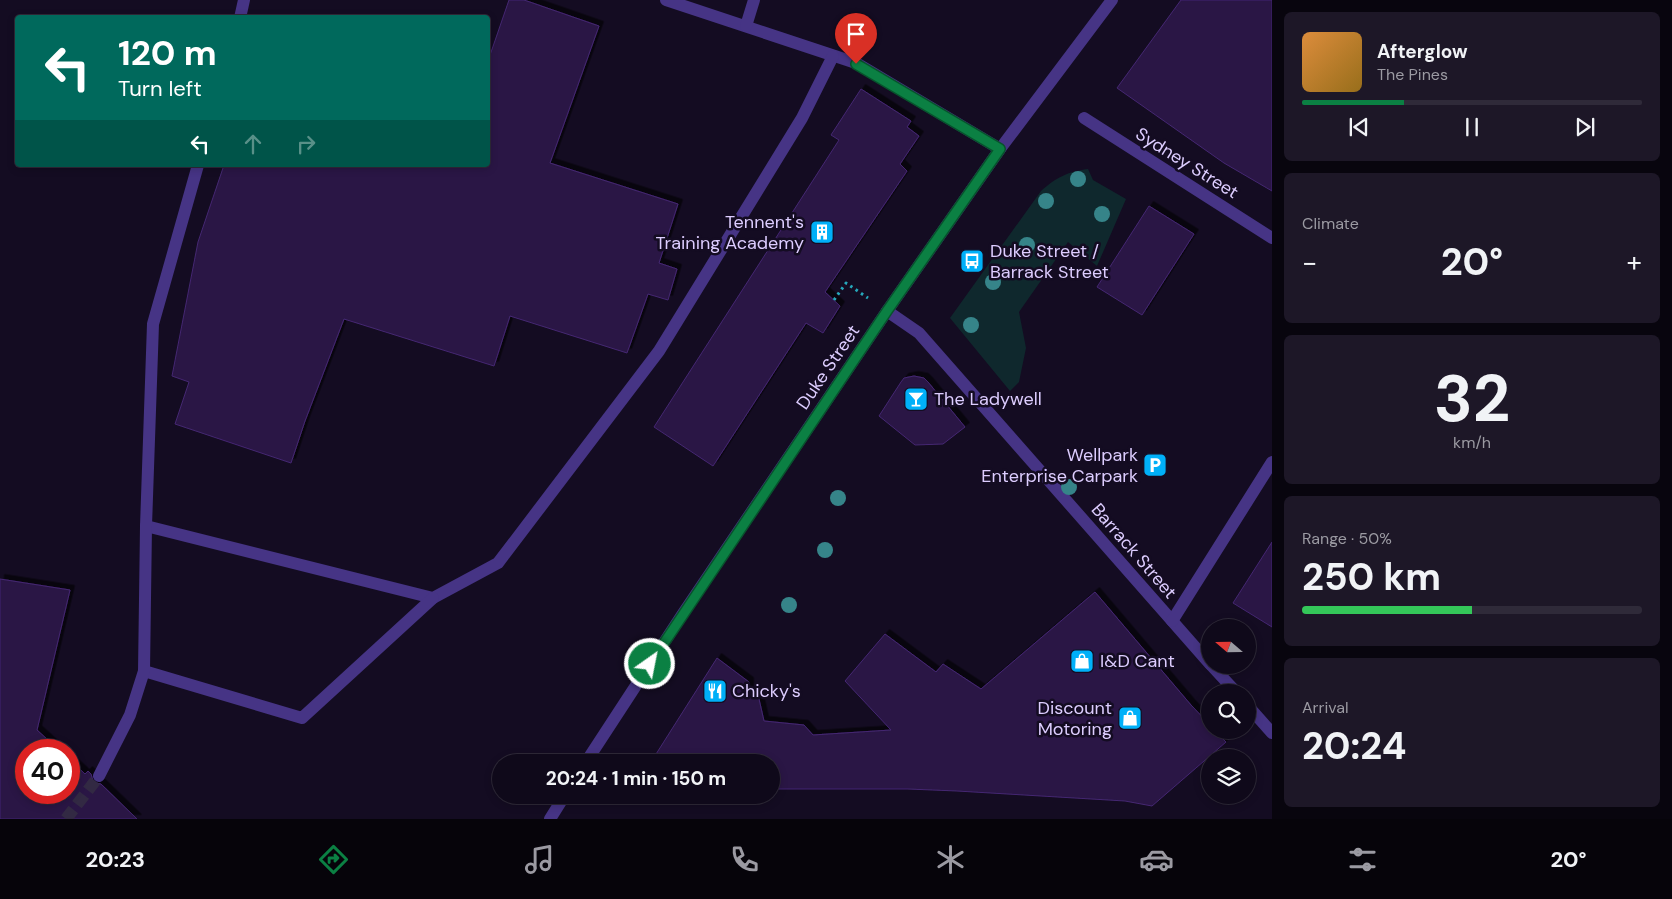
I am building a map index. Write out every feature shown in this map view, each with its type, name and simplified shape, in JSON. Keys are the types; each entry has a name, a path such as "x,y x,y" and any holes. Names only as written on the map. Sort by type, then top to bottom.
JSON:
{"street":[{"path":"241,15 244,0"},
{"path":"666,0 856,64 1000,149"},
{"path":"746,26 754,0"},
{"name":"Duke Street","path":"591,754 682,615 887,311 1000,149 1112,0"},
{"path":"144,671 302,718 432,598 498,563 660,351 802,118 833,56"},
{"name":"Sydney Street","path":"1084,118 1272,238"},
{"path":"99,776 130,715 144,671 146,526 153,324 197,167"},
{"name":"Barrack Street","path":"887,311 919,333 1201,654"},
{"path":"1172,621 1272,462"},
{"path":"146,526 432,598"},
{"name":"Barrack Street","path":"1219,674 1229,684"},
{"path":"1256,715 1272,733"},
{"path":"550,819 559,804"}],"path":[{"path":"834,300 846,283"}],"green space":[{"path":"1088,169 1093,180 1126,199 1097,266 1068,242 1019,312 1026,348 1019,382 1010,391 950,318 1041,191 1063,176"}],"building":[{"path":"509,0 524,0 599,26 550,163 678,204 659,263 677,269 668,300 648,294 627,353 510,316 494,366 344,319 291,463 175,424 189,382 172,376 198,242 223,167 490,167 490,55"},
{"path":"1181,0 1272,0 1272,191 1224,163 1117,88"},
{"name":"Tennent's Training Academy","path":"861,89 911,121 907,127 919,136 900,164 907,171 825,292 840,306 823,333 806,323 713,466 654,427 839,140 831,135"},
{"path":"1149,206 1194,234 1142,315 1097,287"},
{"name":"The Ladywell","path":"914,376 924,378 928,382 965,427 943,444 915,445 879,416 904,378"},
{"path":"1272,542 1272,627 1233,603"},
{"path":"0,579 70,590 37,730 47,739 15,739 15,804 80,804 80,769 85,774 88,771 93,781 101,784 137,819 0,819"},
{"path":"1095,592 1201,716 1201,739 1223,739 1226,742 1218,749 1201,749 1201,764 1152,806 1125,801 957,791 780,789 780,754 656,754 717,658 749,682 749,693 759,699 764,721 804,725 813,735 891,730 845,681 885,634 936,672 943,664 981,689"}],"tunnel":[{"path":"66,819 99,776"}],"place":[{"name":"Tennent's Training Academy","path":"822,232"},
{"name":"Duke Street / Barrack Street","path":"972,261"},
{"name":"The Ladywell","path":"916,399"},
{"name":"Wellpark Enterprise Carpark","path":"1155,465"},
{"name":"I&D Cant","path":"1082,661"},
{"name":"Chicky's","path":"715,691"},
{"name":"Discount Motoring","path":"1130,718"}],"route":[{"path":"650,664 887,311 1000,149 856,64"}]}
